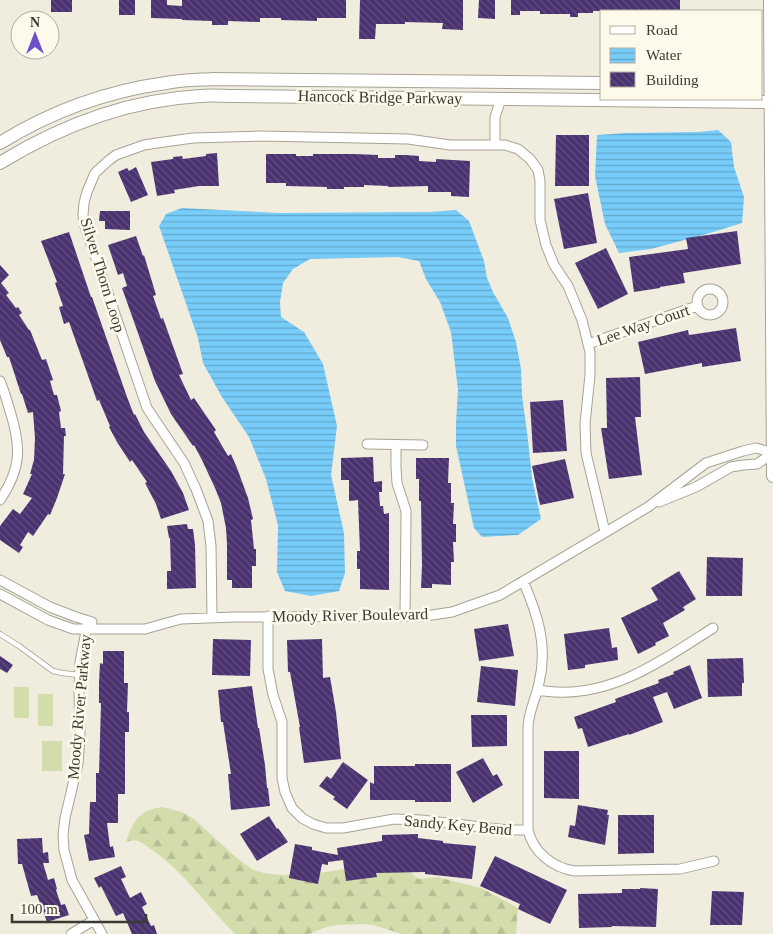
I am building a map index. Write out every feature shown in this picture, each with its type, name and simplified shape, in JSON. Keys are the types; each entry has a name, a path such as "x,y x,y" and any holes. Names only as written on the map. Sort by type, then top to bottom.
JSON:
{"main road":[{"path":"770,0 772,62 768,84 772,102 773,476"},
{"name":"Hancock Bridge Parkway","path":"0,143 41,121 103,96 134,88 189,80 600,83"},
{"path":"280,80 280,96"},
{"name":"Hancock Bridge Parkway","path":"0,163 36,142 78,123 129,107 199,96 772,102"}],"street":[{"path":"495,145 495,117 502,99"},
{"name":"Silver Thorn Loop","path":"212,618 211,546 208,521 196,488 184,463 147,408 85,226 83,215 87,192 96,173 102,166 116,155 144,145 193,138 262,136 398,139 450,145 505,145 518,149 530,159 538,170 540,181 540,220 546,245 554,265 568,286 582,320 590,352 590,374 585,424 586,453 605,532"},
{"name":"Lee Way Court","path":"588,344 697,306"},
{"path":"0,381 17,431 18,452 15,472 0,500"},
{"path":"368,444 423,445"},
{"path":"396,445 397,483 406,517 405,616"},
{"name":"Moody River Boulevard","path":"0,594 48,620 73,629 87,625 116,629 145,629 181,619 268,616 425,616 452,612 500,595 523,582 648,507 706,463 743,450 756,448 773,453"},
{"name":"Moody River Boulevard","path":"648,507 696,487 731,467 757,464 773,453"},
{"path":"689,476 696,487"},
{"name":"Moody River Boulevard","path":"0,580 87,625"},
{"path":"523,582 535,610 540,628 542,661 538,690 530,710 528,722 528,830 531,841 541,854 555,865 569,870 669,870 689,868 714,861"},
{"name":"Sandy Key Bend","path":"268,616 268,669 273,695 282,722 282,778 285,792 292,808 302,818 326,828 343,828 394,819 421,820 508,830 528,830"},
{"name":"Moody River Parkway","path":"87,625 79,675 80,738 78,763 65,818 64,850 72,880 102,934"},
{"path":"538,690 558,692 590,689 622,680 655,664 713,628"},
{"path":"71,934 94,920"}],"lane":[{"path":"0,634 53,670 79,675"}],"green space":[{"path":"14,687 29,687 29,718 14,718"},
{"path":"38,694 53,694 53,726 38,726"},
{"path":"42,741 62,741 62,771 42,771"},
{"path":"162,807 182,812 194,819 238,859 252,869 264,873 280,875 314,874 356,867 408,871 419,879 437,877 481,888 518,908 516,934 402,934 373,925 361,924 327,927 309,934 235,934 185,879 163,858 140,842 126,842 134,822 142,814"}],"water":[{"path":"718,130 731,142 734,167 744,197 742,223 651,249 619,253 605,224 595,176 597,135"},
{"path":"182,208 279,213 430,212 456,210 469,221 484,261 487,278 508,318 516,342 521,369 522,395 532,478 541,519 518,535 482,537 474,528 456,446 458,390 451,332 440,302 426,279 419,261 398,257 310,259 293,269 283,283 280,302 281,317 304,332 323,364 337,426 331,475 344,533 345,573 339,591 311,596 285,591 277,572 278,525 266,479 249,437 222,397 203,363 198,338 159,226 166,214"}],"building":[{"path":"51,0 72,0 72,12 51,10"},
{"path":"119,0 135,0 135,15 119,15"},
{"path":"151,0 167,0 167,5 182,6 182,0 346,0 346,18 317,18 317,21 260,18 260,22 228,21 228,25 212,25 212,21 151,18"},
{"path":"360,0 463,0 463,30 442,29 443,23 405,22 405,24 376,24 375,39 359,39"},
{"path":"479,0 495,0 495,19 478,18"},
{"path":"511,0 680,0 680,10 600,10 593,11 593,13 578,13 578,17 570,17 570,14 540,14 540,11 520,11 520,15 511,15"},
{"path":"556,135 589,135 589,186 555,186"},
{"path":"217,153 219,186 199,186 174,190 175,193 157,196 151,162 173,159 173,157 182,156 183,159"},
{"path":"266,154 313,156 313,154 354,154 378,155 378,158 395,158 395,155 406,155 419,156 419,161 436,162 436,159 470,161 469,197 451,196 451,192 428,192 428,186 388,187 364,185 364,187 327,189 327,187 286,186 286,183 266,183"},
{"path":"136,167 148,195 131,202 118,172 127,168 129,171"},
{"path":"588,193 597,243 564,249 554,199"},
{"path":"100,211 130,211 130,230 105,229 105,221 99,221"},
{"path":"737,231 741,264 683,273 685,283 634,292 629,257 688,249 686,238"},
{"path":"69,232 134,415 171,471 183,493 189,510 161,519 156,504 145,483 147,482 132,460 130,462 117,442 99,400 97,401 69,322 64,324 59,307 63,306 55,283 57,282 41,241"},
{"path":"136,236 156,295 153,296 183,374 179,375 191,400 194,398 216,430 214,432 228,456 231,454 248,498 253,519 251,520 254,549 256,549 256,566 252,566 252,588 232,588 232,580 227,580 226,528 221,503 194,445 171,414 155,381 122,288 127,286 123,273 118,275 108,245"},
{"path":"606,248 628,294 598,309 575,263"},
{"path":"0,265 9,275 1,283 9,293 6,295 22,313 19,315 30,330 42,360 46,359 53,380 50,381 54,395 57,395 61,411 59,412 61,428 65,428 66,436 64,436 63,474 65,474 57,498 50,515 48,514 33,536 28,532 20,545 23,547 19,553 0,540 0,526 13,509 20,514 32,498 23,494 32,474 30,474 34,460 35,438 33,412 28,413 9,357 7,357 0,340"},
{"path":"736,328 741,361 702,367 702,363 645,374 638,342 688,330 689,335"},
{"path":"640,377 641,417 635,417 642,475 609,479 601,428 607,428 606,378"},
{"path":"563,400 567,451 533,453 530,402"},
{"path":"373,457 374,482 382,481 382,492 379,492 380,506 383,506 384,514 389,513 389,590 360,589 360,569 357,569 357,551 360,551 358,500 349,501 349,480 341,480 341,458"},
{"path":"416,458 449,458 448,483 451,483 451,503 454,503 453,524 456,524 456,542 453,542 454,562 451,562 451,585 432,584 432,588 421,588 421,501 419,501 419,479 416,479"},
{"path":"565,459 574,498 540,505 532,466"},
{"path":"187,524 188,529 193,529 196,588 167,589 167,571 171,571 170,538 167,526"},
{"path":"707,557 743,558 742,596 706,596"},
{"path":"679,571 696,599 683,607 685,610 663,623 669,636 638,654 621,618 658,600 651,588"},
{"path":"508,624 514,656 479,661 474,629"},
{"path":"609,628 612,648 617,647 618,660 585,665 585,668 568,670 564,634"},
{"path":"213,639 251,640 250,676 212,675"},
{"path":"322,639 323,678 330,677 341,759 304,763 300,727 290,672 288,672 287,640"},
{"path":"103,651 124,651 124,683 128,683 127,712 129,712 129,732 125,732 125,794 118,794 118,823 107,823 110,847 113,846 115,857 89,861 84,835 89,834 90,802 96,802 96,773 99,773 101,703 99,703 99,683 100,663 103,664"},
{"path":"0,656 13,665 7,673 0,669"},
{"path":"743,658 744,683 742,683 742,696 708,697 707,659"},
{"path":"690,665 702,698 674,709 667,692 653,697 663,722 629,735 588,747 582,728 578,729 574,717 616,702 615,699 659,683 658,680"},
{"path":"481,666 518,670 515,706 477,702"},
{"path":"252,686 270,806 231,810 228,774 231,774 223,722 221,722 218,690"},
{"path":"471,715 507,715 507,746 472,747"},
{"path":"544,751 579,751 579,799 544,798"},
{"path":"483,758 493,776 497,774 503,785 473,803 456,772"},
{"path":"343,762 368,780 347,809 333,799 335,797 319,786 327,776 331,779"},
{"path":"415,764 451,764 451,802 370,800 370,782 374,784 374,766 415,766"},
{"path":"578,805 608,810 605,845 568,837 570,825 575,826"},
{"path":"618,815 654,815 654,853 618,854"},
{"path":"269,816 288,842 257,861 240,834"},
{"path":"418,834 418,838 443,841 443,843 476,846 472,879 425,874 425,872 376,873 377,877 346,881 343,860 328,862 328,865 322,864 318,884 289,878 295,844 312,847 312,850 338,855 337,848 382,841 382,835"},
{"path":"42,838 43,853 48,852 49,863 43,863 48,880 54,878 61,905 65,904 69,915 47,922 37,895 31,896 22,864 18,864 17,839"},
{"path":"495,856 567,890 550,924 518,909 520,904 480,886"},
{"path":"121,866 126,877 121,879 130,898 141,892 147,904 142,907 151,926 154,925 157,934 132,934 123,913 116,916 101,886 99,888 94,878"},
{"path":"622,889 658,889 656,927 612,926 579,928 578,894 622,893"},
{"path":"712,891 744,892 742,925 710,925"}]}
